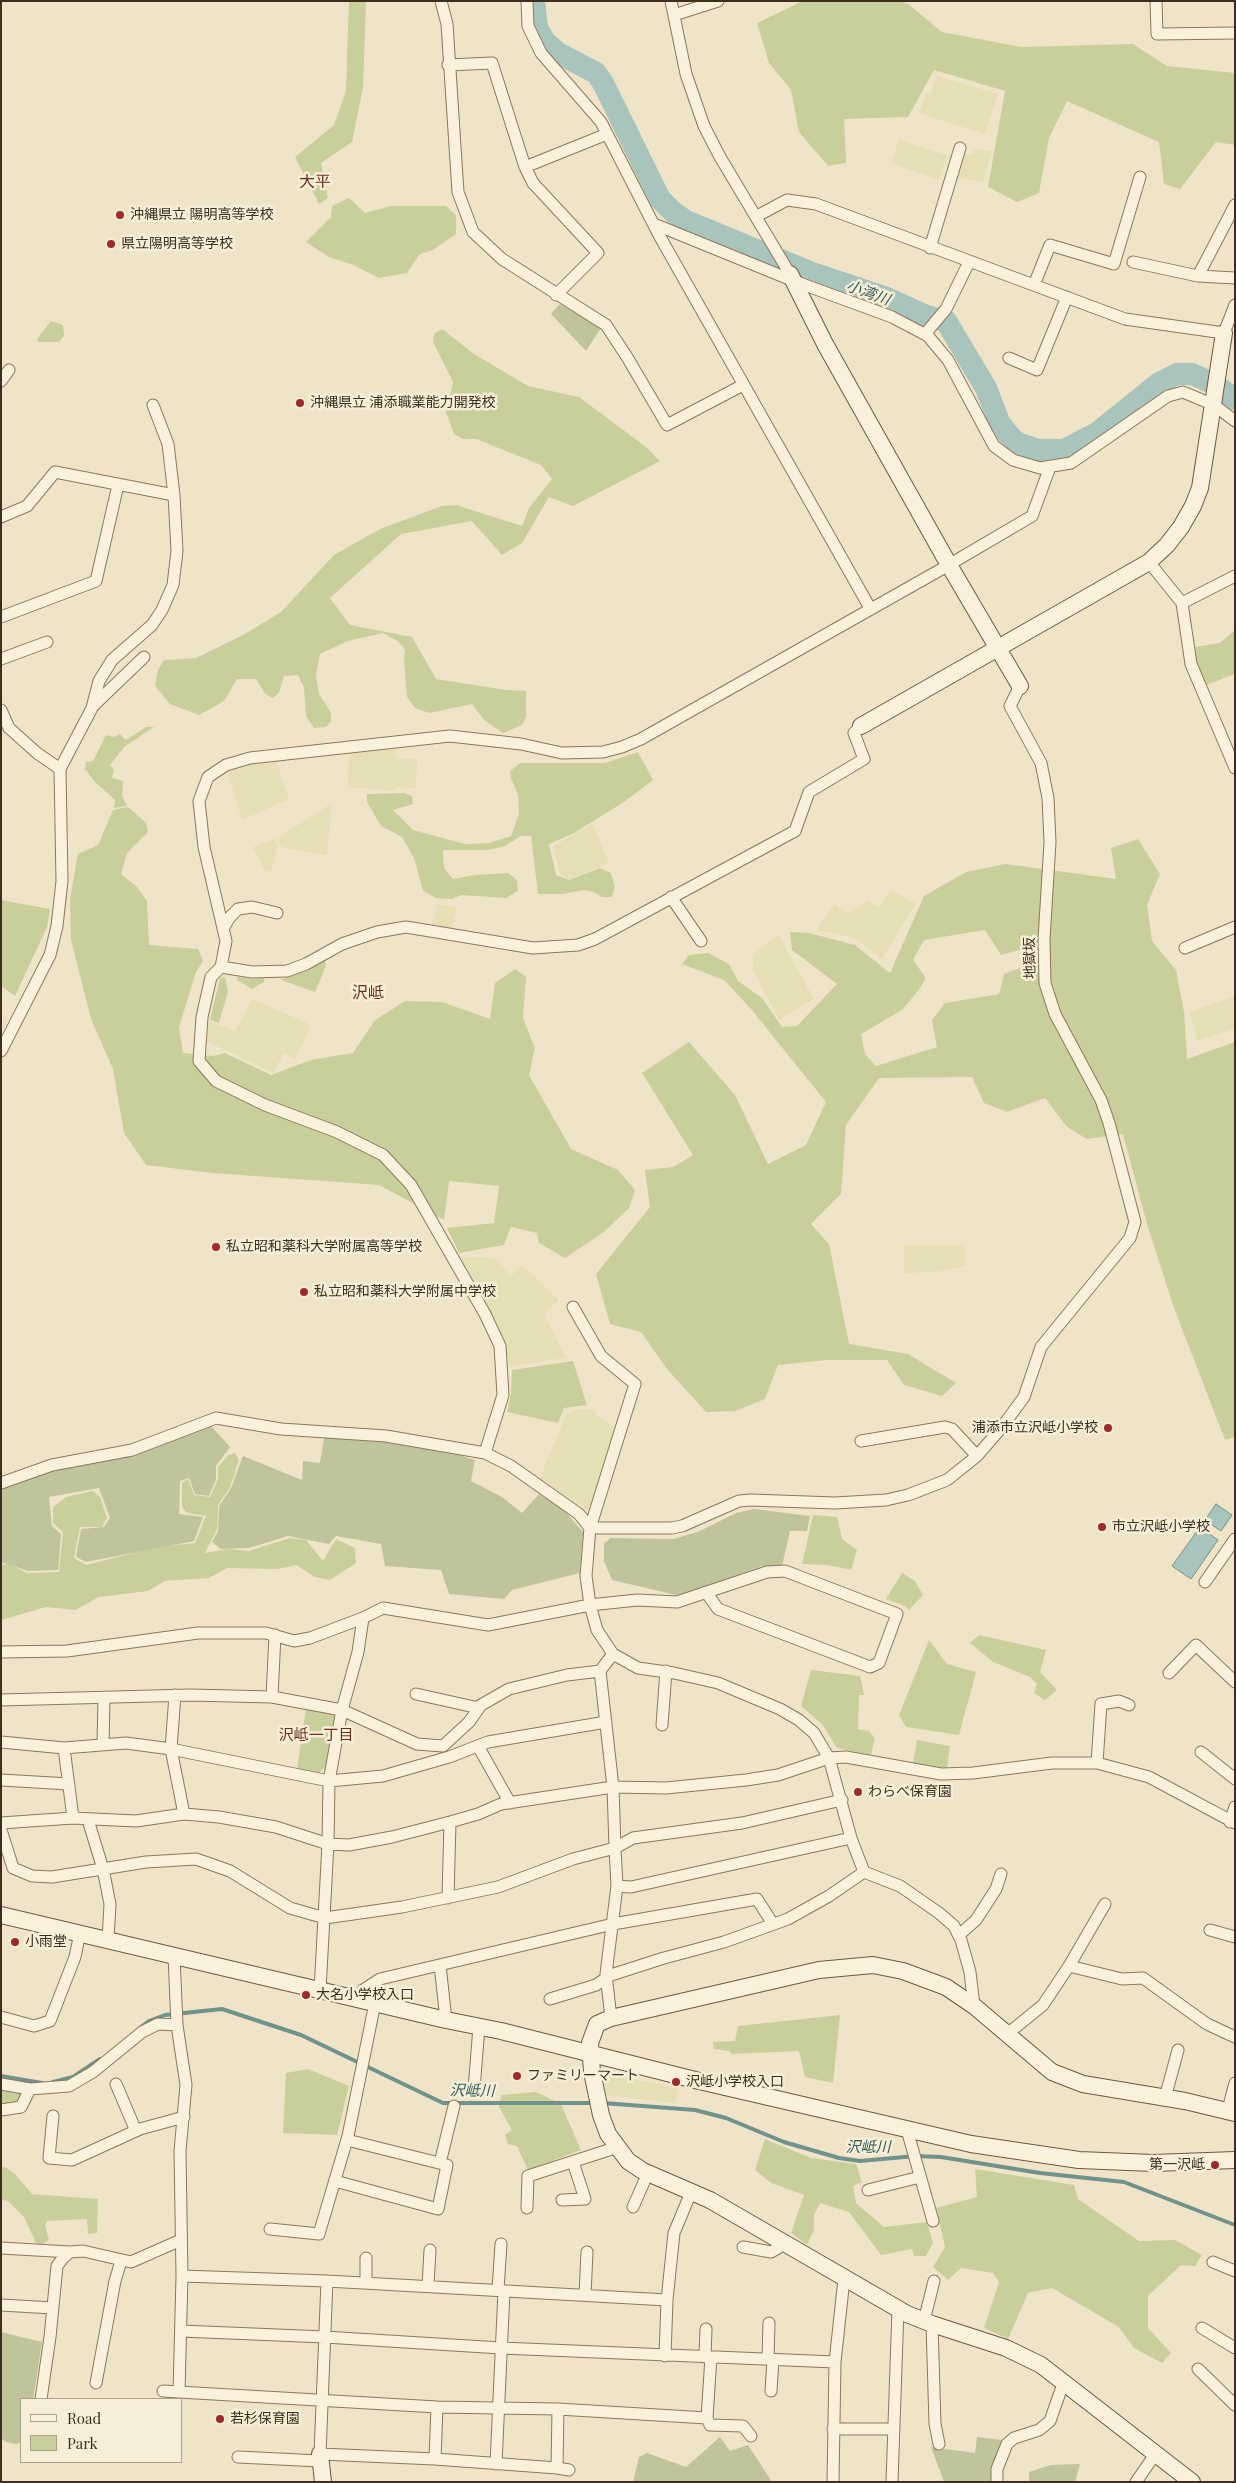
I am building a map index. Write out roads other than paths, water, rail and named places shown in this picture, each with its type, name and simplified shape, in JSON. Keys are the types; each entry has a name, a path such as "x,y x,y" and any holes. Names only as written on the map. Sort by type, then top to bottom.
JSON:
{"street":[{"path":"441,1 447,24 448,65 458,192 473,232 502,260 606,325 628,357 667,425 743,385"},
{"path":"527,1 528,26 541,53 601,122 654,224 743,385 870,608"},
{"path":"671,1 686,74 704,126 720,157 792,277 825,344 949,565 1020,686"},
{"path":"674,15 718,1"},
{"path":"1156,1 1157,34 1235,33"},
{"path":"448,65 492,63 524,167 533,183 598,253 556,295"},
{"path":"524,167 607,134"},
{"path":"930,248 960,148"},
{"path":"1034,285 1050,245 1114,264 1140,177"},
{"path":"757,216 787,200 816,204 930,248 1125,318 1224,333"},
{"path":"1198,276 1235,205"},
{"path":"654,224 792,277 892,318 925,334 948,360 994,446 1013,460 1040,468 1071,463 1168,396 1183,392 1214,403 1235,421"},
{"path":"925,334 946,309 968,262"},
{"path":"1134,262 1198,276 1235,278"},
{"path":"1009,358 1037,370 1067,297"},
{"path":"221,968 252,972 287,971 306,964 342,944 377,932 406,928 533,948 578,945 595,939 795,830 809,792 864,759 854,733 861,726 1149,562 1181,527 1193,506 1200,488 1224,333 1235,305"},
{"path":"1,381 9,370"},
{"path":"1,1051 50,955 57,926 62,881 60,769 92,708 99,681 112,660 152,625 162,610 173,585 178,551 174,495 168,444 153,406"},
{"path":"485,1452 503,1395 500,1346 485,1314 411,1185 383,1155 337,1132 265,1105 216,1081 199,1061 202,1017 211,977 221,968 226,941 204,847 199,801 208,778 226,765 281,753 450,736 521,744 562,753 603,752 622,748 681,717 1032,516 1050,467"},
{"path":"1,517 27,506 55,472 174,495"},
{"path":"1,617 96,581 118,485"},
{"path":"1149,562 1182,603 1191,664 1235,768"},
{"path":"1182,603 1235,576"},
{"path":"1,659 47,642"},
{"path":"92,708 144,656"},
{"name":"地獄坂","path":"977,1456 1002,1428 1024,1398 1041,1347 1130,1238 1135,1222 1109,1123 1101,1100 1063,1030 1045,983 1044,939 1050,842 1048,798 1041,763 1010,706 1020,686"},
{"path":"1,710 5,731 60,769"},
{"path":"671,897 701,941"},
{"path":"223,929 229,918 238,909 252,907 277,913"},
{"path":"1185,948 1235,927"},
{"path":"573,1307 601,1356 635,1384 590,1528 586,1576 590,1605 597,1630 613,1654 638,1668 718,1683 780,1709 799,1720 814,1733 829,1758 851,1838 864,1872 900,1886 939,1913 954,1926 959,1935 970,1972 974,2006"},
{"path":"1,1482 52,1465 132,1450 216,1418 281,1429 386,1436 485,1452 511,1466 580,1514 590,1528"},
{"path":"590,1528 672,1528 682,1526 725,1506 751,1500 835,1504 886,1500 908,1495 947,1480 977,1456 952,1429 945,1427 861,1440"},
{"path":"1205,1582 1235,1539"},
{"path":"1,1652 67,1651 198,1632 240,1631 275,1635 294,1641 310,1638 363,1618 383,1608 488,1625 590,1605 637,1600 677,1602 706,1592 767,1572 785,1571 897,1614 879,1663 870,1667 718,1609 706,1592"},
{"path":"320,1990 325,1918 329,1781 342,1710 358,1652 363,1618"},
{"path":"272,1697 275,1635"},
{"path":"1169,1673 1196,1644 1235,1682"},
{"path":"611,2018 606,1980 617,1886 616,1848 613,1787 600,1672 613,1654"},
{"path":"1,1700 175,1695 272,1697 342,1710 417,1744 442,1746 469,1722 479,1708 509,1689 568,1675 600,1672"},
{"path":"662,1725 666,1672"},
{"path":"416,1694 479,1708"},
{"path":"175,1695 171,1749 184,1814"},
{"path":"103,1745 104,1697"},
{"path":"1097,1763 1101,1704 1119,1701 1129,1705"},
{"path":"1,1742 64,1748 126,1743 171,1749 329,1781 383,1776 449,1757 478,1746 526,1734 606,1722"},
{"path":"478,1746 510,1803"},
{"path":"64,1748 73,1818"},
{"path":"1201,1752 1235,1779"},
{"path":"1,1823 73,1818 136,1821 184,1814 219,1817 276,1827 328,1844 349,1845 392,1837 450,1822 510,1803 613,1787 666,1788 778,1776 829,1758 846,1757 940,1774 1052,1763 1097,1763 1149,1777 1232,1823 1235,1808"},
{"path":"1,1780 69,1784"},
{"path":"1,1830 12,1868 32,1876 52,1877 146,1862 196,1859 230,1870 290,1908 325,1918 448,1898 498,1887 573,1859 616,1848 633,1838 742,1823 842,1800"},
{"path":"88,1820 103,1869 110,1904 108,1940"},
{"path":"448,1898 450,1822"},
{"path":"617,1886 631,1887 851,1838"},
{"path":"550,1999 606,1980 611,1975 724,1942 788,1919 829,1896 864,1872"},
{"path":"959,1935 976,1920 996,1889 1001,1874"},
{"path":"356,1998 363,1990 380,1980 440,1964 613,1924 757,1899 773,1924"},
{"path":"1006,2035 1043,2005 1069,1966 1104,1904"},
{"path":"1,1915 590,2052 695,2080 907,2130 1006,2151 1079,2160 1153,2163 1235,2160"},
{"path":"1210,1930 1235,1937"},
{"path":"1,2017 34,2026 50,2021 75,1957 80,1933"},
{"path":"174,1956 176,2017 186,2085 180,2151 182,2276 179,2392"},
{"path":"440,1964 446,2020"},
{"path":"1192,2482 1041,2365 1006,2348 928,2323 898,2309 692,2190 648,2173 628,2161 608,2134 597,2095 590,2043 594,2029 603,2021 611,2018 819,1970 873,1964 903,1971 946,1987 974,2006 1052,2072 1083,2084 1231,2111 1235,2083"},
{"path":"1069,1966 1122,1979 1143,1978 1207,2024 1235,2037"},
{"path":"270,2229 319,2234 347,2140 374,2003"},
{"path":"1,2084 30,2089 69,2086 93,2072 142,2032 176,2017"},
{"path":"474,2089 479,2027"},
{"path":"1165,2098 1178,2050"},
{"path":"116,2084 136,2131"},
{"path":"1,2110 22,2107 30,2089"},
{"path":"440,2163 454,2106"},
{"path":"53,2116 49,2158 72,2160 136,2131 184,2117"},
{"path":"907,2130 933,2221"},
{"path":"334,2181 438,2209 447,2165 347,2140"},
{"path":"527,2208 526,2199 530,2185 528,2176 618,2147"},
{"path":"562,2200 585,2199 573,2162"},
{"path":"633,2207 648,2173"},
{"path":"868,2190 920,2177"},
{"path":"665,2356 667,2300 674,2233 692,2190"},
{"path":"1,2248 70,2252 84,2251 131,2262 181,2240"},
{"path":"743,2247 772,2252 778,2248 780,2241"},
{"path":"496,2464 501,2348 501,2244"},
{"path":"428,2286 430,2250"},
{"path":"41,2398 57,2266 70,2252"},
{"path":"585,2295 587,2252"},
{"path":"366,2258 366,2283"},
{"path":"96,2382 114,2282 121,2261"},
{"path":"1213,2262 1235,2271"},
{"path":"182,2276 428,2286 667,2300"},
{"path":"833,2482 835,2362 844,2279"},
{"path":"324,2482 320,2458 326,2281"},
{"path":"934,2281 928,2323 935,2424 939,2444"},
{"path":"1,2305 53,2308"},
{"path":"892,2482 898,2309"},
{"path":"769,2323 772,2392"},
{"path":"1202,2328 1235,2348"},
{"path":"706,2329 708,2357 707,2418 710,2425 742,2426 751,2436"},
{"path":"181,2330 501,2348 835,2362"},
{"path":"1198,2369 1235,2405"},
{"path":"997,2482 996,2469 1007,2444 1014,2438 1039,2430 1050,2421 1064,2381"},
{"path":"162,2391 437,2407 558,2409 707,2418"},
{"path":"435,2459 437,2407"},
{"path":"557,2468 558,2409"},
{"path":"833,2428 894,2429"},
{"path":"1136,2482 1156,2453"},
{"path":"238,2457 435,2459 569,2470"}],"water":[{"path":"1216,1504 1232,1515 1221,1531 1205,1520"},
{"path":"1200,1527 1218,1540 1191,1579 1172,1566"}],"waterway":[{"name":"小湾川","path":"534,1 537,28 545,42 558,53 596,73 603,83 660,199 673,212 686,221 812,273 887,298 924,315 946,321 986,388 999,422 1017,443 1038,450 1064,450 1097,433 1159,383 1177,374 1192,374 1212,383 1235,399"},
{"name":"沢岻川","path":"141,2027 149,2021 165,2015 222,2009 301,2035 443,2103 594,2103"},
{"name":"沢岻川","path":"53,2082 73,2077 100,2059"},
{"name":"沢岻川","path":"1,2076 42,2083"},
{"name":"沢岻川","path":"603,2103 695,2110 726,2118 784,2142 839,2158 860,2161 916,2156 941,2157 1040,2173 1124,2182 1235,2225"}],"place":[{"name":"沖縄県立 陽明高等学校","path":"120,215"},
{"name":"県立陽明高等学校","path":"111,244"},
{"name":"沖縄県立 浦添職業能力開発校","path":"300,403"},
{"name":"私立昭和薬科大学附属高等学校","path":"216,1247"},
{"name":"私立昭和薬科大学附属中学校","path":"304,1292"},
{"name":"浦添市立沢岻小学校","path":"1108,1428"},
{"name":"市立沢岻小学校","path":"1102,1527"},
{"name":"わらべ保育園","path":"858,1792"},
{"name":"小雨堂","path":"15,1942"},
{"name":"大名小学校入口","path":"306,1995"},
{"name":"ファミリーマート","path":"517,2076"},
{"name":"沢岻小学校入口","path":"676,2082"},
{"name":"第一沢岻","path":"1215,2165"},
{"name":"若杉保育園","path":"220,2419"}],"district":[{"name":"大平","path":"315,182"},
{"name":"沢岻","path":"368,993"},
{"name":"沢岻一丁目","path":"316,1735"}]}
